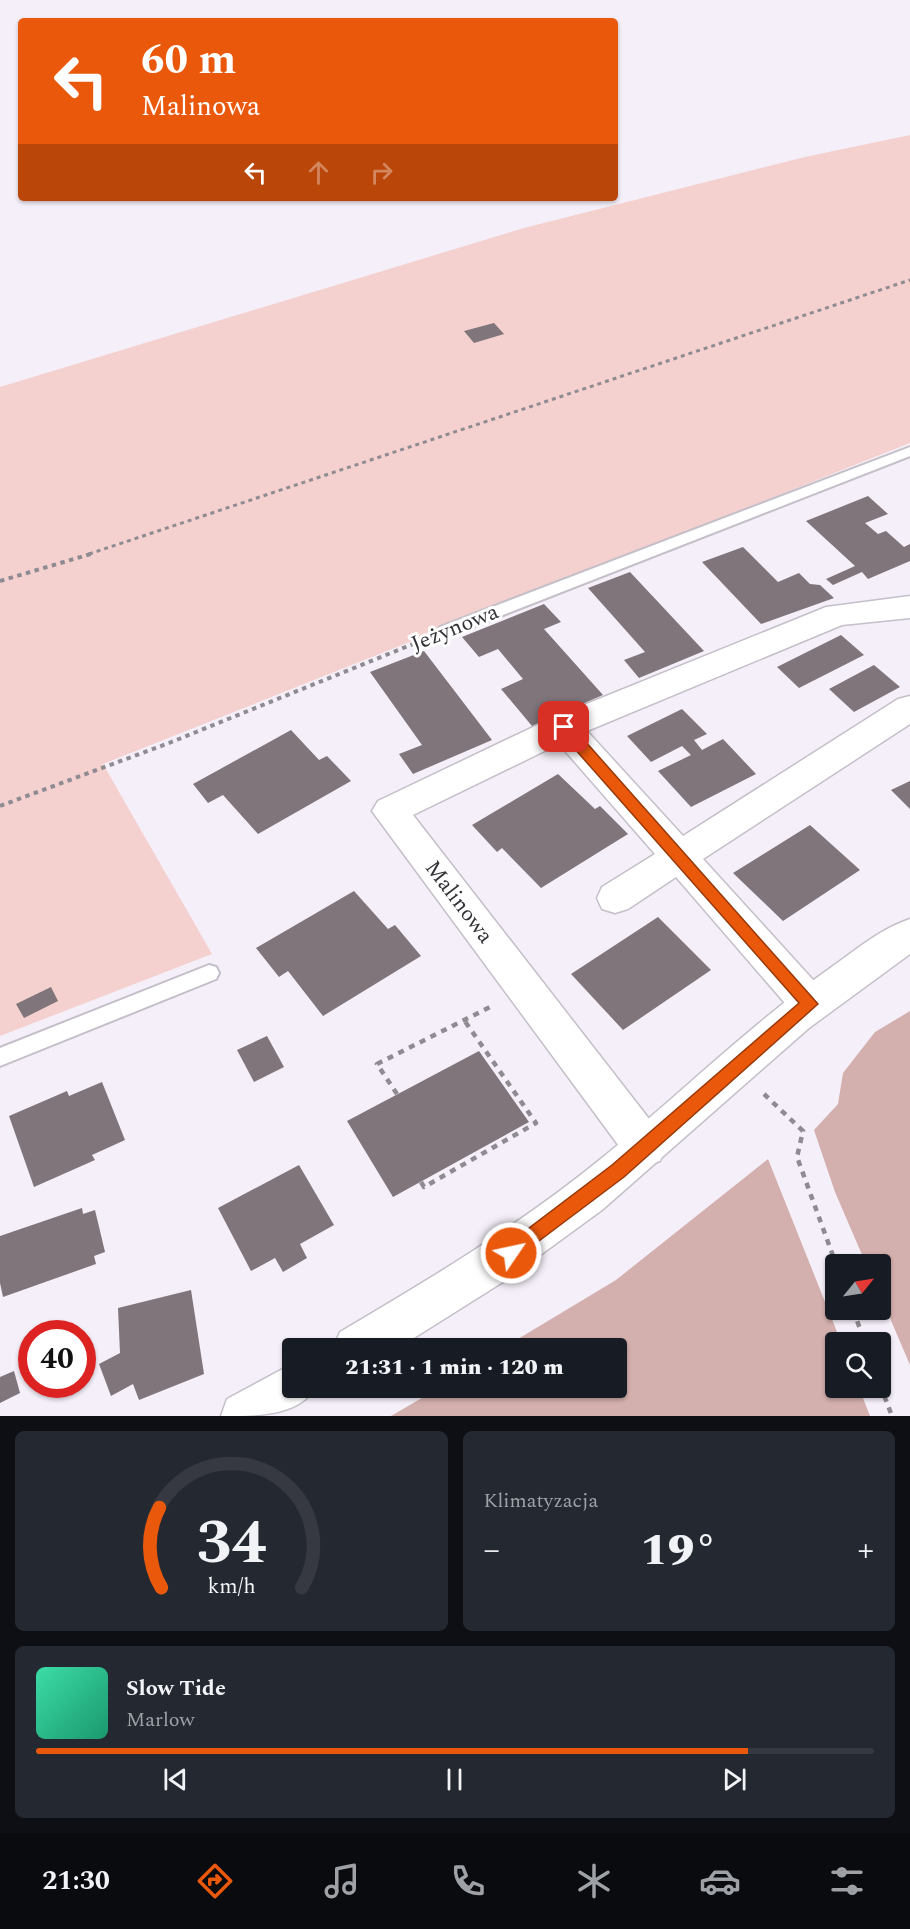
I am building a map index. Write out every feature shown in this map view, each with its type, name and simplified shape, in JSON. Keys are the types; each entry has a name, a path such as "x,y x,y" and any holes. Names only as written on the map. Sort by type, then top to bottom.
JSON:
{"street":[{"name":"Malinowa","path":"645,1147 390,811 564,727 837,615 910,608"},
{"path":"615,898 910,708"},
{"path":"564,727 810,1004"},
{"path":"373,1338 529,1242 645,1147 810,1004 858,967 910,934"},
{"path":"244,1416 282,1393"}],"lane":[{"name":"Jeżynowa","path":"446,631 910,451"},
{"path":"0,1057 208,973"}],"path":[{"path":"0,581 99,551 381,454 910,280"},
{"name":"Jeżynowa","path":"0,806 169,744 446,631"},
{"path":"397,1094 377,1064 525,990"},
{"path":"421,1182 424,1187 536,1123 464,1020"},
{"path":"794,1121 803,1131 797,1157 832,1254"},
{"path":"885,1398 892,1416"}],"shaded area":[{"path":"910,135 910,443 103,764 212,954 0,1036 0,387 524,228 805,157"},
{"path":"910,1011 910,1365 891,1320 891,1254 862,1254 835,1192 814,1130 838,1104 843,1073 875,1032"},
{"path":"768,1159 825,1302 825,1320 832,1320 837,1332 825,1332 825,1398 863,1398 870,1416 391,1416 422,1398 627,1398 627,1338 520,1338 616,1280"}],"building":[{"path":"494,323 504,334 474,343 464,331"},
{"path":"868,496 888,514 865,523 878,534 886,531 904,547 910,544 910,561 868,579 862,572 833,585 826,579 855,566 806,521"},
{"path":"743,547 778,582 799,573 810,584 820,585 834,598 761,624 702,562"},
{"path":"630,572 704,651 639,678 624,660 645,652 588,588"},
{"path":"544,604 561,622 544,629 603,695 532,726 501,689 523,679 498,649 479,657 462,637"},
{"path":"841,635 864,655 799,688 777,667"},
{"path":"424,651 492,740 413,774 399,754 422,745 370,672"},
{"path":"874,665 900,687 854,712 829,689"},
{"path":"682,709 707,734 694,740 702,750 723,739 756,774 691,807 658,771 691,755 682,746 651,762 627,736"},
{"path":"291,730 319,760 327,756 351,781 258,834 223,795 208,803 193,784"},
{"path":"558,774 595,809 600,806 628,834 541,888 502,848 497,852 472,825"},
{"path":"910,781 910,809 891,790"},
{"path":"810,825 860,870 783,921 733,873"},
{"path":"354,891 388,929 395,925 421,956 323,1016 288,971 279,977 256,948"},
{"path":"658,917 711,970 623,1030 571,974"},
{"path":"51,987 58,1001 24,1018 16,1004"},
{"path":"267,1036 284,1067 254,1082 237,1050"},
{"path":"479,1051 529,1122 393,1197 347,1121"},
{"path":"102,1082 125,1140 92,1155 95,1160 34,1187 9,1116 67,1091 69,1096"},
{"path":"299,1165 334,1225 300,1244 307,1258 283,1272 275,1258 251,1271 218,1208"},
{"path":"82,1208 83,1214 95,1210 105,1252 94,1256 96,1264 3,1297 0,1283 0,1236"},
{"path":"191,1290 204,1374 139,1400 133,1384 111,1396 99,1364 120,1353 118,1308"},
{"path":"14,1371 18,1394 0,1403 0,1377"}],"route":[{"path":"511,1253 529,1242 618,1171 810,1004 564,727"}]}
